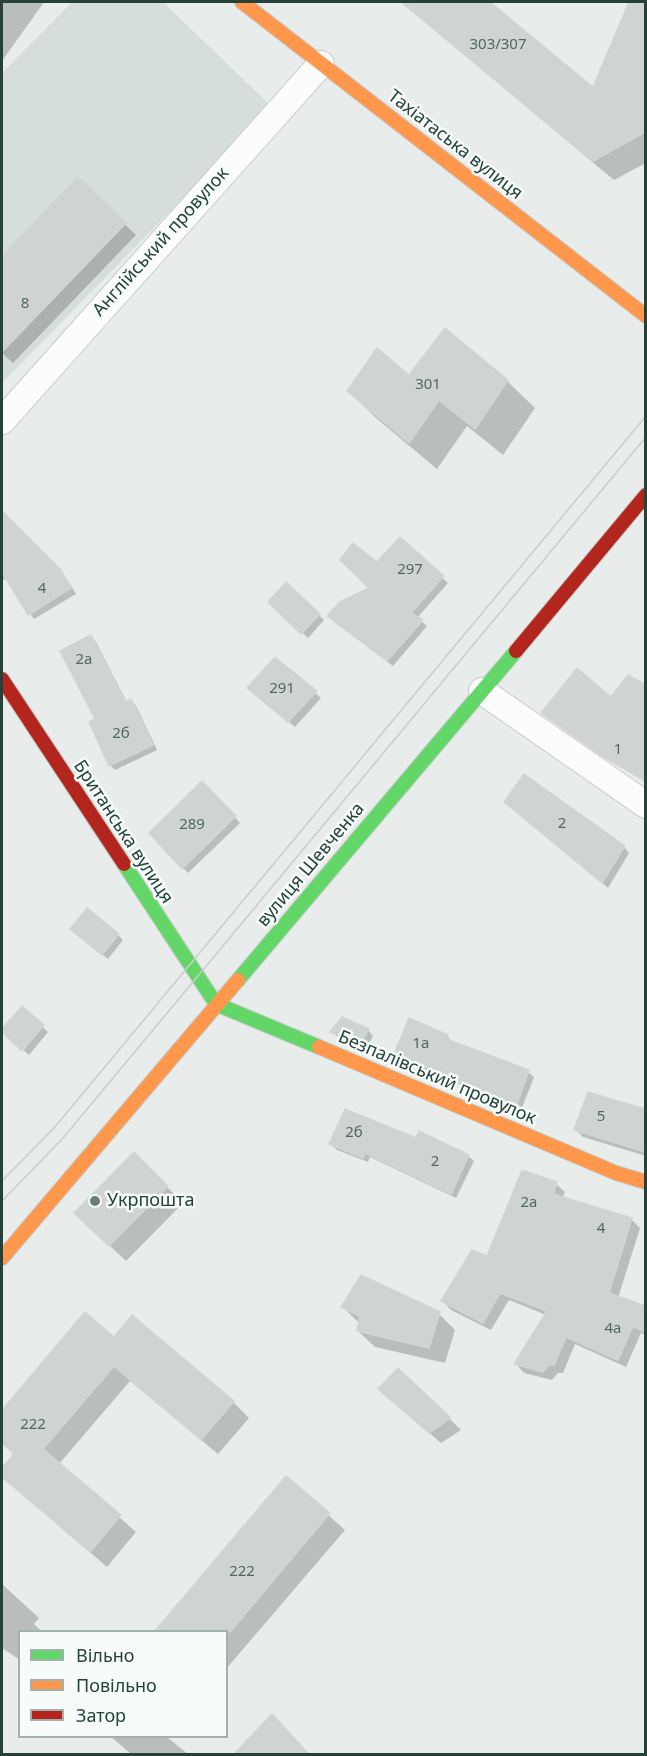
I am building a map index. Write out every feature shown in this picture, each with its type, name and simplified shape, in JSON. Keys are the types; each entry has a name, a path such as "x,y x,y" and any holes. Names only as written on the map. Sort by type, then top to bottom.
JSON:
{"street":[{"name":"Тахіатаська вулиця","path":"242,2 645,316"},
{"name":"Англійський провулок","path":"2,421 321,64"},
{"name":"вулиця Шевченка","path":"2,1258 645,495"},
{"name":"Британська вулиця","path":"2,678 216,1004"},
{"path":"482,691 645,805"},
{"name":"Безпалівський провулок","path":"216,1004 616,1173 645,1182"}],"shaded area":[{"path":"72,2 163,2 272,107 2,383 2,73"}],"building":[{"path":"401,2 490,2 593,87 629,2 645,2 645,132 593,161"},
{"path":"78,177 126,223 2,352 2,256"},
{"path":"445,328 508,380 475,429 439,400 409,443 347,391 377,348 409,375"},
{"path":"2,511 61,570 71,588 28,615 2,572"},
{"path":"400,537 444,576 411,613 423,620 387,661 327,616 340,602 369,588 340,560 353,543 377,562"},
{"path":"286,582 320,614 301,634 268,602"},
{"path":"91,635 125,702 131,699 153,745 109,766 89,722 95,719 60,651"},
{"path":"275,657 317,691 288,722 247,688"},
{"path":"577,668 611,697 628,675 645,684 645,781 599,754 541,713"},
{"path":"524,774 625,846 602,883 504,802"},
{"path":"202,781 236,816 182,869 149,833"},
{"path":"87,908 119,934 102,955 70,929"},
{"path":"22,1006 44,1025 22,1051 2,1032 2,1029"},
{"path":"342,1017 369,1029 360,1045 330,1032"},
{"path":"409,1018 448,1035 446,1039 529,1070 515,1109 394,1054"},
{"path":"588,1092 645,1109 645,1152 574,1130"},
{"path":"345,1109 416,1138 419,1131 469,1155 451,1194 365,1153 363,1158 329,1144"},
{"path":"134,1152 168,1186 109,1246 74,1213"},
{"path":"522,1170 557,1182 553,1194 632,1218 609,1293 645,1306 645,1332 633,1326 618,1360 566,1337 554,1365 549,1365 543,1372 514,1364 547,1311 500,1293 483,1323 441,1301 472,1250 487,1256"},
{"path":"361,1275 440,1312 429,1348 357,1331 360,1316 341,1307"},
{"path":"85,1312 114,1337 132,1315 234,1401 201,1440 114,1366 43,1449 121,1515 90,1552 2,1477 2,1468 14,1454 2,1443 2,1410"},
{"path":"398,1368 451,1418 429,1433 378,1389"},
{"path":"286,1476 330,1513 230,1632 228,1630 156,1630"},
{"path":"272,1714 310,1755 233,1755"}],"tram line":[{"path":"2,1181 54,1128 646,416"},
{"path":"2,1201 64,1137 646,437"}],"traffic: fast":[{"path":"238,980 516,651"},
{"path":"124,864 216,1004 319,1047"}],"traffic: slow":[{"path":"242,2 646,316"},
{"path":"2,1258 238,980"},
{"path":"319,1047 616,1173 646,1182"}],"traffic: jam":[{"path":"516,651 646,495"},
{"path":"2,679 124,864"}],"place":[{"name":"Укрпошта","path":"95,1201"}]}
